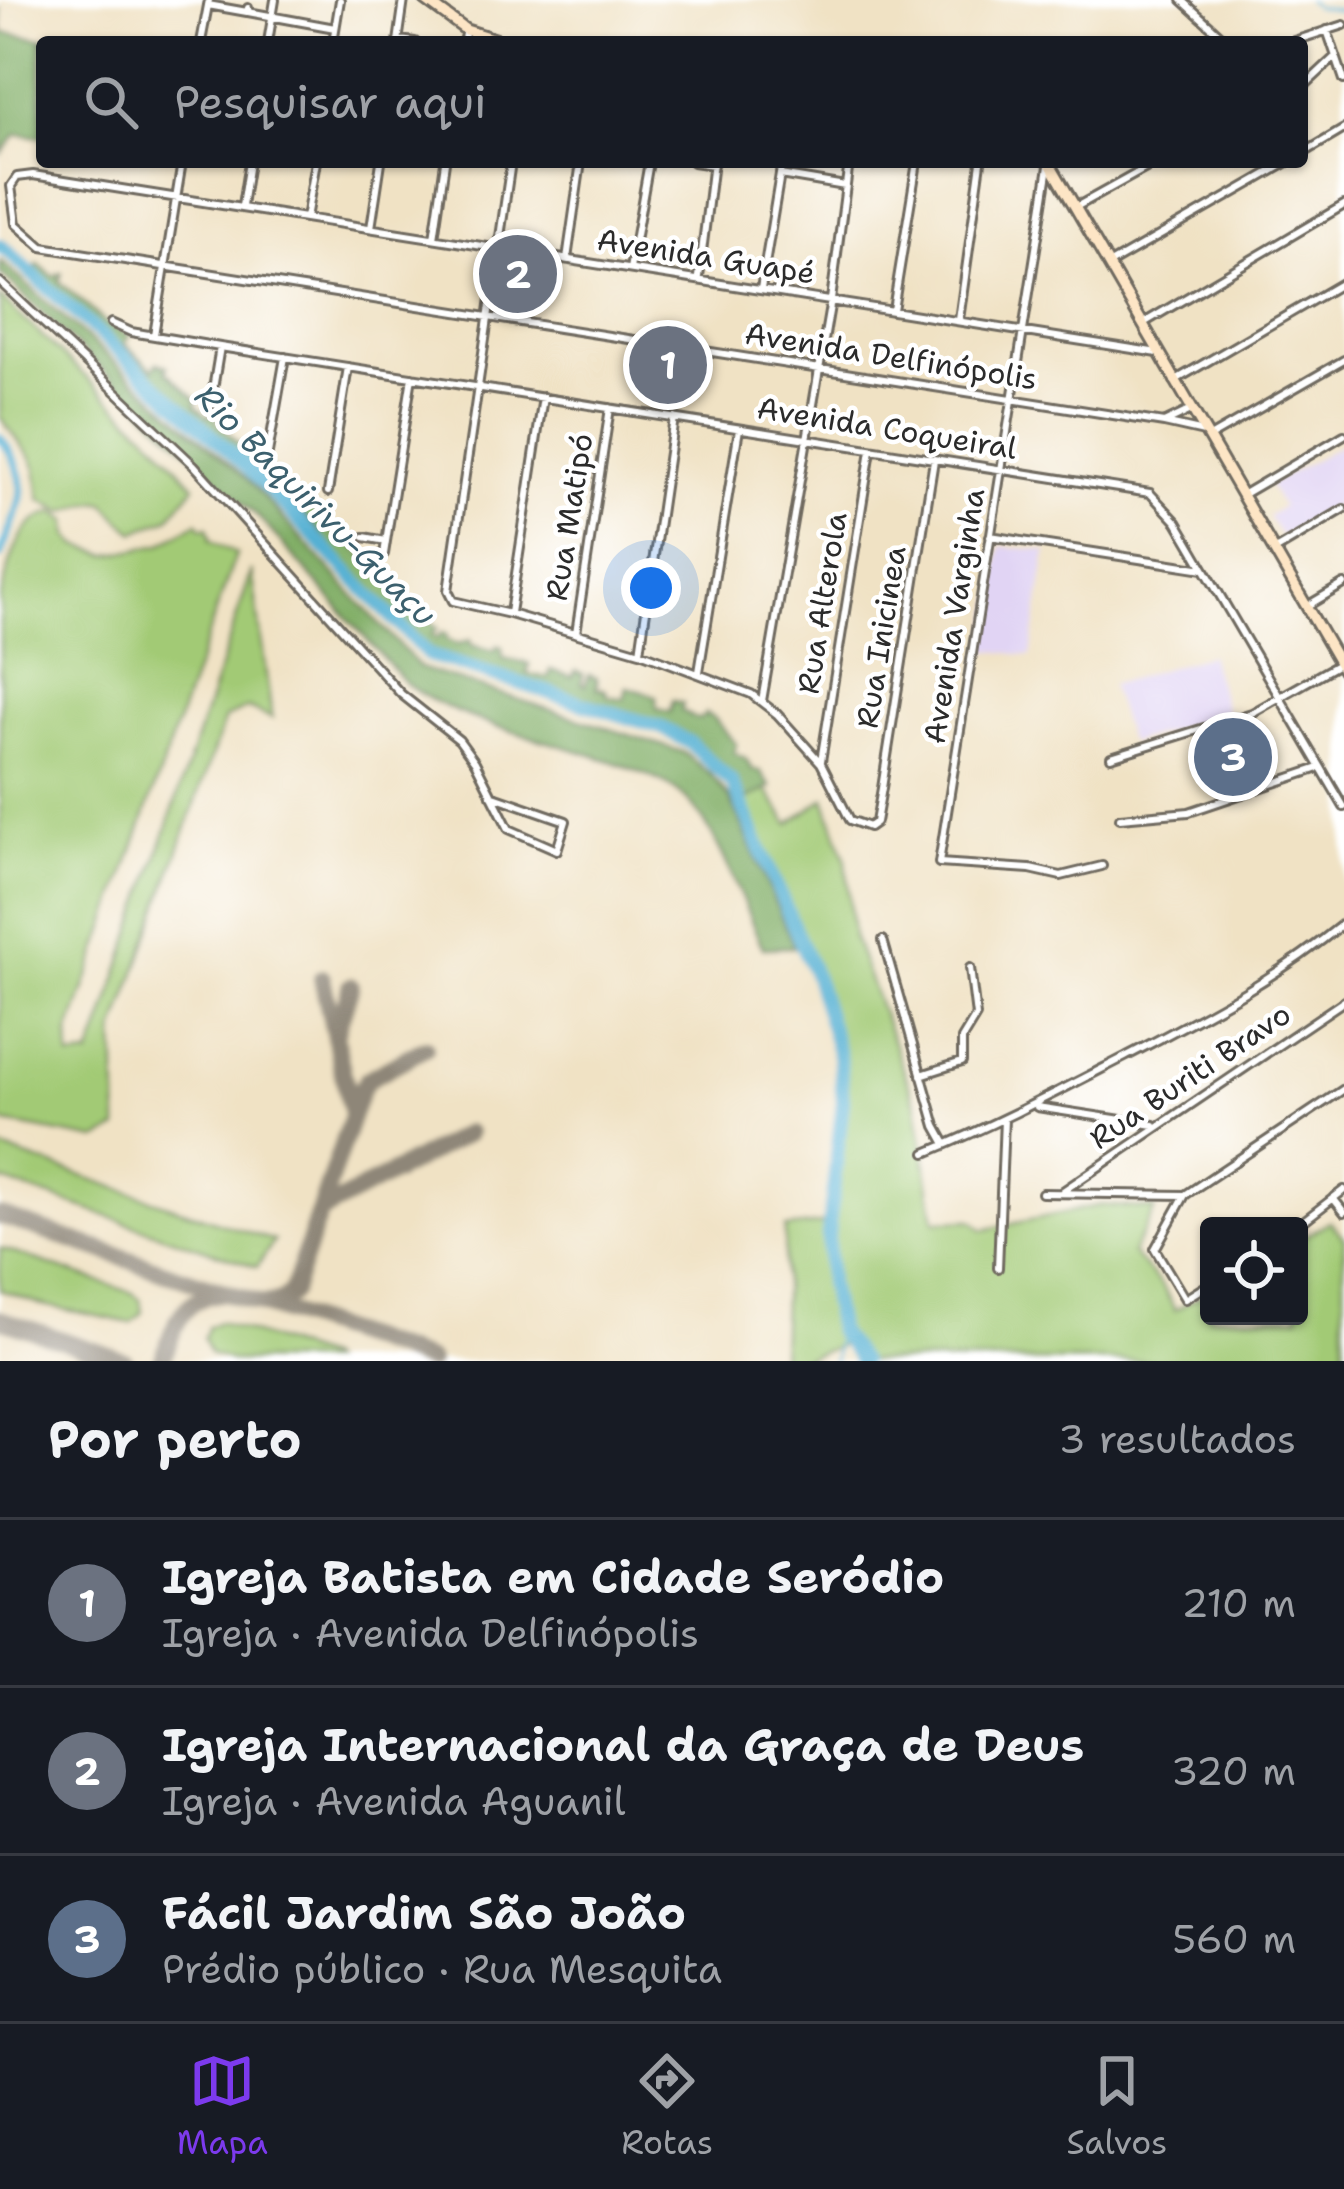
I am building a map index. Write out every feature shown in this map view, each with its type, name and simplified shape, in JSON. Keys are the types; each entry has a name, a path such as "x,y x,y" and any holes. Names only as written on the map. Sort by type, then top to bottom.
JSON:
{"main road":[{"path":"425,0 462,36"},
{"path":"1053,168 1343,665"}],"street":[{"path":"269,36 275,0"},
{"path":"334,36 340,0"},
{"path":"400,36 404,0"},
{"path":"1182,0 1221,36"},
{"path":"202,36 208,2 335,28"},
{"path":"1308,36 1344,26"},
{"path":"1319,75 1342,75 1327,30"},
{"path":"1308,83 1335,56"},
{"path":"1308,150 1344,129"},
{"path":"154,335 181,168"},
{"path":"242,207 248,168"},
{"path":"306,218 315,168"},
{"path":"371,228 380,168"},
{"path":"434,238 444,168"},
{"path":"511,168 448,591 453,601 700,672 762,701 821,763"},
{"path":"567,259 580,168"},
{"path":"630,268 648,168"},
{"path":"698,279 712,168"},
{"path":"760,289 782,168"},
{"path":"762,701 831,300 848,168"},
{"path":"893,310 915,168"},
{"path":"959,320 980,168"},
{"name":"Avenida Varginha","path":"1048,168 939,863 1030,869 1061,876 1102,866"},
{"path":"1076,208 1146,168"},
{"path":"1109,264 1277,168"},
{"name":"Avenida Guapé","path":"14,181 33,175 1159,353"},
{"path":"781,175 845,186"},
{"path":"0,179 14,181"},
{"name":"Avenida Delfinópolis","path":"14,181 16,224 42,247 1164,423 1206,435"},
{"path":"1142,323 1344,205"},
{"path":"0,282 194,465 401,694 459,740 475,761 491,795 509,830 557,850 566,821 491,795"},
{"path":"1174,381 1344,282"},
{"name":"Avenida Coqueiral","path":"111,322 130,332 220,347 1150,493 1169,510 1344,807"},
{"path":"210,407 220,347"},
{"path":"267,459 285,357"},
{"path":"1206,435 1344,360"},
{"path":"328,492 348,367"},
{"path":"384,554 412,376"},
{"path":"510,614 543,397"},
{"name":"Rua Matipó","path":"576,633 610,408"},
{"path":"1164,423 1191,410"},
{"path":"640,652 674,418"},
{"path":"700,672 739,429"},
{"path":"1242,495 1344,435"},
{"name":"Rua Alterola","path":"821,763 871,450"},
{"name":"Rua Inicinea","path":"821,763 850,820 863,827 876,822 934,460"},
{"path":"1275,550 1344,509"},
{"path":"990,536 1204,569"},
{"path":"364,537 386,541"},
{"path":"1307,606 1344,584"},
{"path":"1112,757 1252,713 1343,665"},
{"path":"1120,818 1189,812 1320,767"},
{"path":"926,1153 1034,1106 1244,995 1344,923"},
{"path":"883,940 936,1126 946,1144"},
{"path":"921,1075 962,1062 962,1039 976,1016 970,968"},
{"name":"Rua Buriti Bravo","path":"1064,1191 1344,1000"},
{"path":"1200,1290 1185,1299 1155,1249 1185,1195 1344,1089"},
{"path":"1051,1095 1058,1110"},
{"path":"1034,1106 1158,1125"},
{"path":"998,1268 1004,1119"},
{"path":"1308,1217 1344,1190"},
{"path":"1042,1193 1185,1195"},
{"path":"1333,1198 1344,1212"}],"shaded area":[{"path":"1344,443 1344,500 1281,537 1268,516 1282,507 1269,485"},
{"path":"1001,546 1047,551 1031,656 985,650"},
{"path":"1209,655 1227,714 1129,743 1110,685"}],"green space":[{"path":"0,8 3,33 36,38 36,136 17,134 2,153"},
{"path":"0,261 248,480 420,668 683,752 711,775 730,798 794,947 763,948 710,831 673,788 622,765 481,721 406,684 263,522 0,273"},
{"path":"38,264 53,276 62,273 59,281 107,324 129,336 124,344 153,369 157,363 167,366 166,371 196,399 196,406 209,417 213,414 248,453 256,453 304,506 309,501 316,507 314,514 339,541 349,541 437,628 432,635 438,638 442,632 458,644 470,640 471,645 495,651 502,647 503,658 529,664 527,674 548,678 551,670 572,677 575,671 583,674 585,685 589,675 597,678 597,688 605,689 608,696 624,699 627,687 656,696 657,709 670,712 673,701 683,704 681,710 696,719 705,714 715,719 736,744 734,753 760,771 771,787 746,800 719,764 684,737 643,717 503,677 418,643 373,602 309,521 184,402 52,289 35,269"},
{"path":"0,297 158,444 195,486 169,518 135,532 101,502 64,512 40,499 30,456 0,417"},
{"path":"55,512 68,521 69,535 77,545 108,555 161,544 198,522 208,527 211,541 236,554 69,1034 70,1058 90,1056 99,1033 252,571 272,718 248,708 225,718 115,1032 118,1129 97,1140 0,1122 0,599 23,534 42,516"},
{"path":"766,789 789,824 825,798 846,861 853,936 917,1106 935,1221 972,1220 983,1230 1101,1205 1155,1209 1132,1253 1163,1287 1175,1310 1200,1296 1200,1325 1308,1325 1308,1234 1330,1221 1344,1238 1344,1361 861,1361 847,1343 797,1361 781,1361 785,1228 830,1223 843,1101 831,1011 742,802"},
{"path":"0,1148 274,1241 257,1267 0,1180"},
{"path":"0,1248 133,1293 143,1312 131,1323 42,1305 0,1290"},
{"path":"219,1322 328,1361 231,1361 210,1354 203,1338 208,1327"}],"waterway":[{"path":"1308,0 1315,7 1344,11"},
{"name":"Rio Baquirivu-Guaçu","path":"0,245 242,462 428,655 662,728 690,743 732,782 815,976 839,1055 843,1101 828,1235 829,1283 838,1331 861,1361"},
{"path":"0,437 21,482 18,508 0,556"},
{"path":"834,1361 838,1331"}],"taxiway":[{"path":"322,978 351,1110"},
{"path":"336,1033 351,986"},
{"path":"263,1305 281,1302 292,1292 361,1089 368,1079 425,1048"},
{"path":"320,1212 467,1133"},
{"path":"0,1216 429,1361"},
{"path":"162,1361 180,1316 196,1301 220,1293"},
{"path":"0,1319 125,1361"}],"place":[{"name":"Igreja Internacional da Graça de Deus","path":"518,274"},
{"name":"Igreja Batista em Cidade Seródio","path":"668,365"},
{"name":"Fácil Jardim São João","path":"1233,757"}]}
